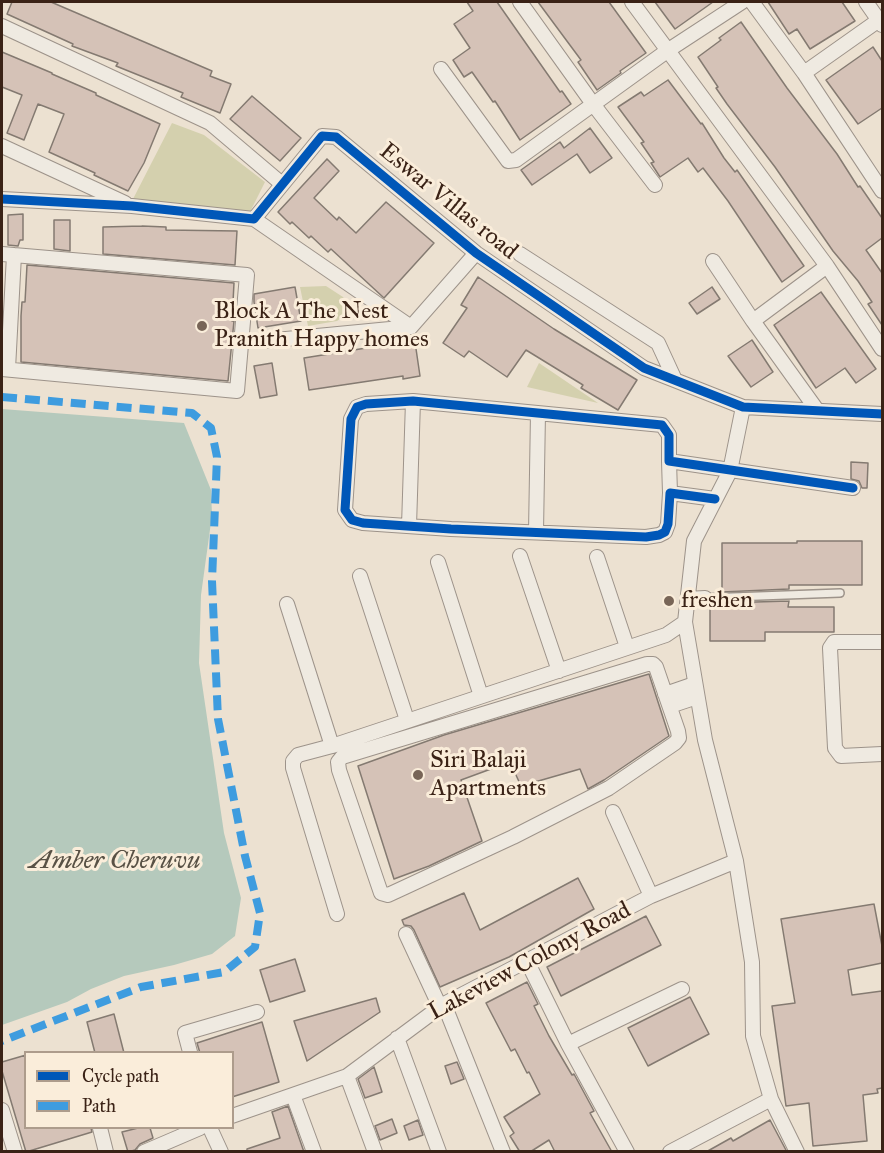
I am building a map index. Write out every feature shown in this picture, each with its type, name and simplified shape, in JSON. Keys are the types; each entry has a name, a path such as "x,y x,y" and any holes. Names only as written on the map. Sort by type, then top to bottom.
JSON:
{"street":[{"path":"520,2 593,105 655,185"},
{"path":"632,2 827,266 882,349"},
{"path":"441,69 508,161 516,160 667,51 742,2"},
{"path":"752,2 804,73 882,191"},
{"path":"804,73 881,22 866,2"},
{"path":"2,26 210,123 282,184"},
{"name":"Eswar Villas road","path":"254,219 322,136 336,137 476,253 644,368 743,407 882,414"},
{"path":"2,146 132,206"},
{"path":"2,199 132,206 254,219 411,327"},
{"path":"265,341 411,327 476,253"},
{"path":"520,254 658,343 675,380"},
{"path":"8,255 247,275 237,391 5,369 8,255"},
{"path":"713,261 817,410"},
{"path":"753,321 827,266"},
{"path":"409,526 413,401"},
{"path":"413,401 662,425 669,435 670,493 668,524 665,532 659,536 451,529 363,523 352,520 345,510 353,413 357,407 366,404 413,401"},
{"path":"743,407 730,471 694,541 685,622 705,740 736,861 752,962 753,1036 771,1099 797,1152"},
{"path":"536,532 538,413"},
{"path":"669,461 853,488"},
{"path":"670,493 715,499"},
{"path":"520,556 559,670"},
{"path":"597,557 627,647"},
{"path":"438,562 480,696"},
{"path":"360,576 407,720"},
{"path":"687,599 705,598"},
{"path":"287,604 332,746"},
{"path":"337,914 293,768 293,762 298,755 332,746 666,634 685,622"},
{"path":"882,642 834,642 830,648 836,748 841,756 882,754"},
{"path":"647,664 653,664 656,668 667,700 679,738 609,788 513,837 388,895 381,893 339,770 338,762 342,757 647,664"},
{"path":"667,700 696,691"},
{"path":"613,812 651,896"},
{"name":"Lakeview Colony Road","path":"234,1115 347,1076 442,1005 651,896 736,861"},
{"path":"406,934 442,1005 503,1152"},
{"path":"527,962 568,1044 627,1152"},
{"path":"568,1044 682,989"},
{"path":"190,1051 185,1033 257,1012"},
{"path":"397,1038 439,1152"},
{"path":"347,1076 375,1152"},
{"path":"293,1095 314,1152"},
{"path":"675,1150 771,1099"},
{"path":"2,1110 15,1152"},
{"path":"100,1129 106,1152"},
{"path":"144,1152 198,1129"},
{"path":"210,1129 221,1152"}],"lane":[{"path":"705,598 840,593"}],"shaded area":[{"path":"172,123 204,135 265,182 250,212 133,199"},
{"path":"326,286 343,297 349,306 348,313 337,321 308,326 300,287"},
{"path":"539,363 598,403 527,387"}],"water":[{"name":"Amber Cheruvu","path":"2,409 184,423 211,490 212,515 201,595 199,663 224,833 241,898 235,936 212,954 124,976 91,989 67,1002 2,1025"}],"building":[{"path":"12,2 51,2 212,71 210,76 231,84 220,113 181,97 183,93 116,66 118,63 72,46 73,44 7,14"},
{"path":"467,2 497,2 560,92 562,91 571,104 520,140 495,101 493,102 472,72 464,77 453,60 470,48 454,24 473,11"},
{"path":"538,2 609,2 646,53 597,90 578,62 581,60"},
{"path":"655,2 713,2 675,29"},
{"path":"768,2 842,2 855,21 810,49 797,29 789,34"},
{"path":"741,22 882,218 882,238 866,250 882,273 882,325 868,304 872,302 858,281 833,251 775,167 727,104 698,57"},
{"path":"873,47 882,61 882,108 858,124 826,80"},
{"path":"2,52 160,124 144,163 128,191 49,152 64,114 38,104 24,140 7,133 22,95 2,87"},
{"path":"668,80 702,123 724,158 735,172 737,170 804,266 782,282 703,168 698,172 688,158 660,177 651,163 654,162 641,143 644,142 618,107 641,92 644,96"},
{"path":"252,96 301,138 280,161 230,119"},
{"path":"590,128 612,158 590,173 577,154 532,185 521,170 560,142 564,148"},
{"path":"327,159 339,171 314,198 337,220 339,217 356,233 386,202 434,243 384,298 331,249 328,252 292,222 290,224 278,212"},
{"path":"23,214 23,240 20,240 18,246 8,245 8,215"},
{"path":"54,220 70,220 70,251 54,249"},
{"path":"103,227 166,227 166,230 237,231 235,265 103,254"},
{"path":"27,265 234,283 232,321 234,321 228,381 21,362 21,316 22,302 25,302"},
{"path":"478,277 554,329 637,380 618,410 581,388 583,385 526,350 507,377 469,351 464,357 443,343 467,308 461,305"},
{"path":"295,287 301,321 258,328 254,294"},
{"path":"712,287 720,299 697,314 689,303"},
{"path":"821,292 876,369 856,383 845,368 816,388 774,325"},
{"path":"752,340 773,372 751,387 728,356"},
{"path":"415,342 420,376 403,379 403,376 309,390 304,358"},
{"path":"272,363 277,395 260,398 254,366"},
{"path":"851,462 868,463 867,488 862,488 859,481 851,479"},
{"path":"797,541 862,541 862,585 789,585 789,589 722,592 722,543 797,543"},
{"path":"789,601 788,607 834,607 834,632 765,632 765,641 710,641 710,607 721,607 722,603"},
{"name":"Siri Balaji Apartments","path":"649,674 669,736 588,789 580,769 521,786 510,762 461,780 482,841 429,866 394,879 358,766 444,735"},
{"path":"578,878 594,909 509,957 440,987 414,930 411,926 404,925 402,920 464,893 480,930"},
{"path":"874,904 882,946 882,963 848,970 852,995 882,991 882,1088 877,1089 878,1093 863,1095 867,1141 813,1146 809,1103 786,1106 772,1006 795,1003 781,919"},
{"path":"646,916 661,945 561,996 547,967"},
{"path":"295,959 305,991 270,1002 260,970"},
{"path":"527,982 538,1004 534,1006 549,1036 572,1075 574,1074 594,1111 590,1113 612,1152 555,1152 549,1140 530,1152 520,1152 510,1136 514,1133 504,1117 540,1094 515,1049 511,1051 486,1003"},
{"path":"690,997 709,1034 648,1066 628,1028"},
{"path":"376,998 380,1012 307,1061 294,1021"},
{"path":"114,1014 123,1051 94,1051 87,1022"},
{"path":"262,1022 279,1082 234,1096 234,1051 199,1051 197,1043"},
{"path":"24,1056 24,1129 91,1129 92,1132 26,1152 2,1071 2,1062"},
{"path":"457,1062 464,1079 451,1084 445,1066"},
{"path":"374,1067 382,1092 365,1098 358,1079"},
{"path":"288,1106 304,1152 247,1152 247,1149 280,1138 272,1112"},
{"path":"392,1119 397,1133 380,1140 375,1126"},
{"path":"418,1120 423,1135 409,1140 404,1126"},
{"path":"770,1120 787,1152 706,1152 731,1138 733,1141"},
{"path":"150,1129 153,1138 128,1152 122,1132"}],"marked path":[{"path":"2,397 192,413 211,428 217,457 212,581 218,719 245,856 260,913 255,947 224,972 141,987 2,1041"}],"cycle path":[{"path":"2,199 132,206 254,219 322,136 336,137 476,253 644,368 743,407 882,414"},
{"path":"715,499 670,493 668,524 665,532 646,537 363,523 352,520 345,510 351,419 357,407 366,404 413,401 662,425 669,435 669,461 853,488"}],"place":[{"name":"Block A The Nest Pranith Happy homes","path":"202,326"},
{"name":"freshen","path":"669,601"},
{"name":"Siri Balaji Apartments","path":"418,775"}]}
